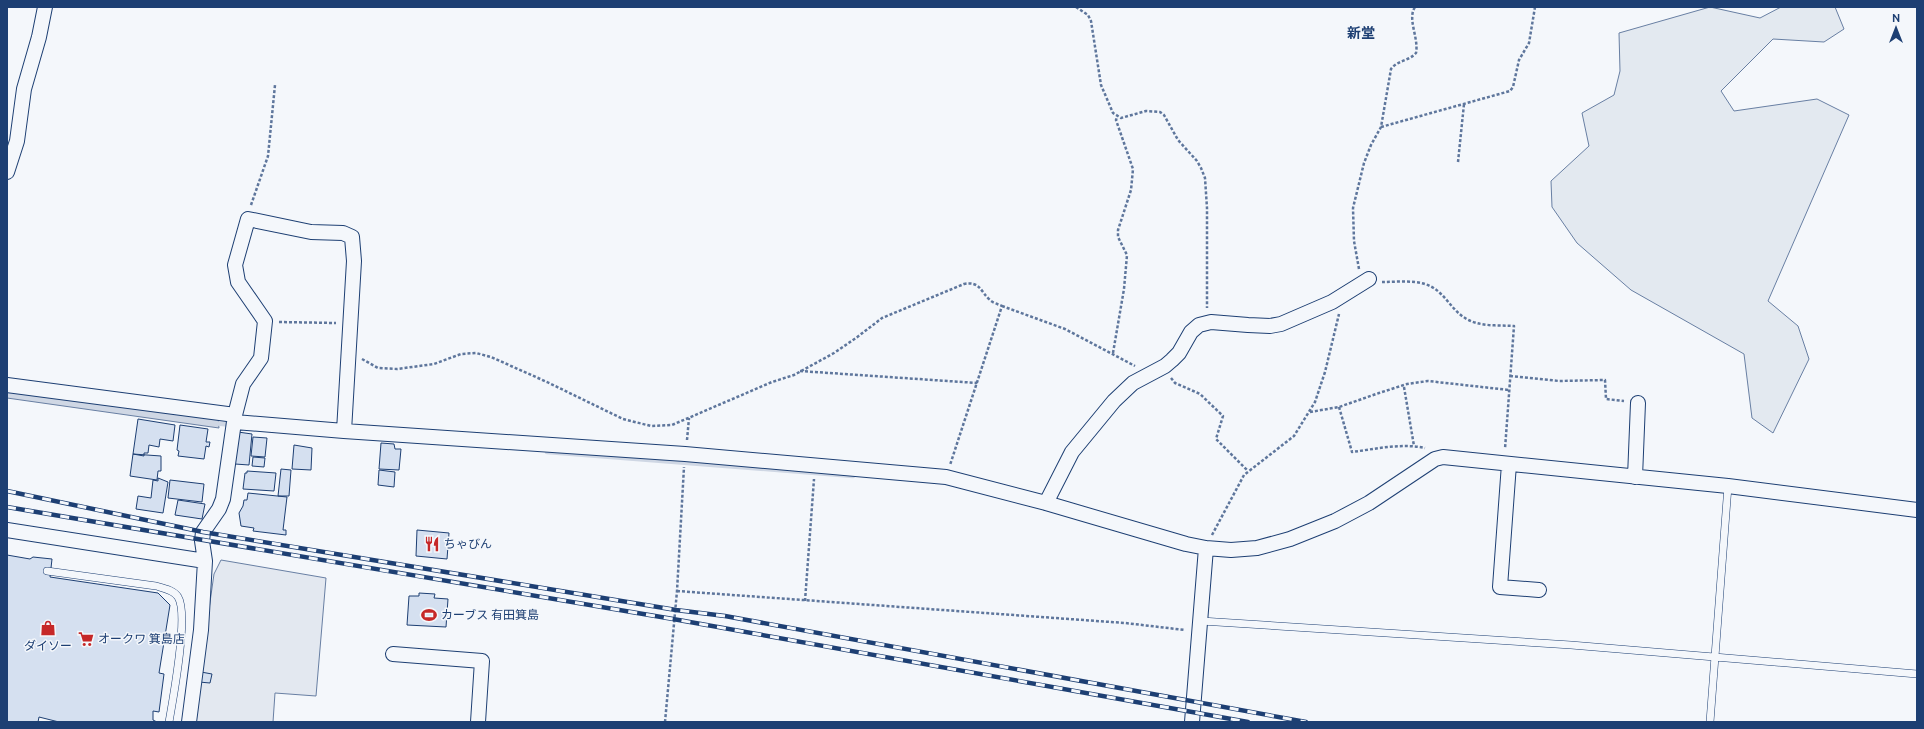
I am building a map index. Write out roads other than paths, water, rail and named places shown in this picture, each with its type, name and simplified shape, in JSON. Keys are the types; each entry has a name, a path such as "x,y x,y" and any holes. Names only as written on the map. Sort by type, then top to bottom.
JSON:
{"street":[{"path":"7,172 17,140 24,89 40,37 45,7"},
{"path":"189,722 199,650 205,561 202,541 203,532 219,509 223,499 235,418 243,384 261,358 265,321 238,282 235,265 248,219 311,232 343,233 352,237 354,261 344,431"},
{"path":"1046,503 1072,452 1124,391 1143,377 1161,368 1179,353 1191,332 1205,322 1270,326 1281,324 1308,313 1342,296 1366,280"},
{"path":"7,385 235,418 344,431 685,454 946,477 1046,503 1206,548 1250,550 1307,533 1358,510 1439,458 1450,457 1728,486 1917,510"},
{"path":"1635,477 1638,403"},
{"path":"1507,464 1500,587 1539,590"},
{"path":"7,530 205,561"},
{"path":"1192,722 1206,548"},
{"path":"393,654 482,661 478,722"}],"lane":[{"path":"1710,722 1728,486"},
{"path":"47,571 156,586 170,590 178,597 182,608 180,642 170,722"},
{"path":"1200,626 1571,645 1917,674"}],"waterway":[{"path":"212,423 233,425"},
{"path":"547,452 853,476"}],"railway":[{"path":"7,491 203,532 676,610 725,616 1306,722"},
{"path":"7,507 673,619 1248,722"}],"place":[{"name":"ちゃびん","path":"432,544"},
{"name":"カーブス 有田箕島","path":"429,615"},
{"name":"ダイソー","path":"48,628"},
{"name":"オークワ 箕島店","path":"86,639"}],"district":[{"name":"新堂","path":"1361,33"}]}
